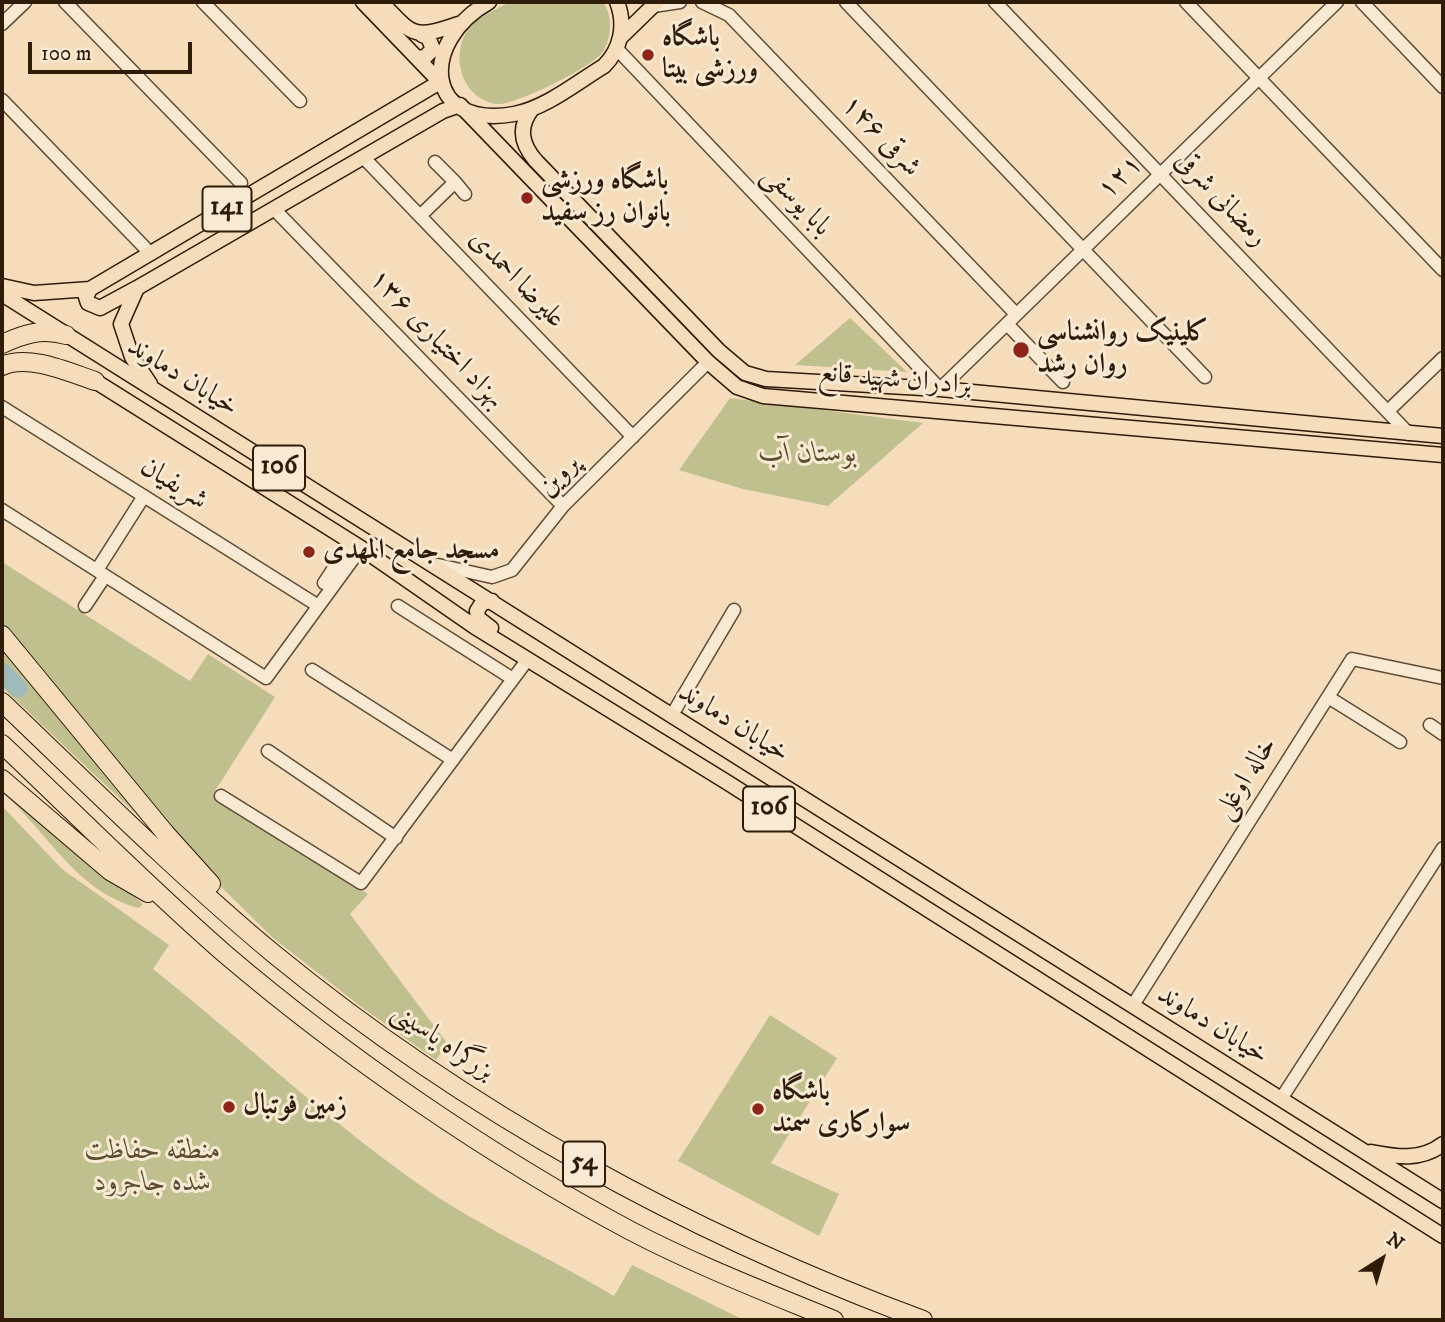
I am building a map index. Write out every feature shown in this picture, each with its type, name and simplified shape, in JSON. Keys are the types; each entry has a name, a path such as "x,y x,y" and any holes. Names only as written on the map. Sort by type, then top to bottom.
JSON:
{"highway":[{"path":"2,344 31,332 49,331 66,335"},
{"path":"2,366 22,362 36,364 95,381"},
{"path":"2,635 166,834 275,954"},
{"name":"بزرگراه یاسینی","path":"2,702 275,954 423,1065 569,1157 768,1258 923,1320"},
{"name":"بزرگراه یاسینی","path":"2,744 175,910 228,956 404,1092 549,1184 633,1231 754,1287 834,1320"},
{"path":"2,779 110,870 175,910"}],"main road":[{"name":"برادران شهید قانع","path":"363,2 708,362 737,387 763,396 1443,454"},
{"path":"381,2 406,28 428,37 433,48 425,57 417,58"},
{"path":"422,35 458,24 489,2"},
{"path":"617,2 621,14 619,43"},
{"path":"460,105 492,115 532,109 604,66 619,43 655,4"},
{"path":"440,82 443,50 458,24"},
{"name":"141","path":"2,286 34,293 90,289 440,82"},
{"name":"141","path":"137,288 460,105"},
{"name":"برادران شهید قانع","path":"532,109 522,127 524,141 536,161 719,351 745,373 766,379 940,389 1443,436"},
{"path":"90,289 86,297 88,303 100,308 137,288"},
{"path":"137,288 121,324 131,357 153,388"},
{"name":"106","path":"2,294 66,335"},
{"name":"خیابان دماوند","path":"66,335 1443,1201"},
{"name":"خیابان دماوند","path":"95,381 356,545 534,663 1443,1236"},
{"path":"1409,434 1409,452"},
{"path":"492,601 479,606 478,618 519,646 534,663"},
{"path":"1360,1149 1404,1158 1435,1150 1443,1144"}],"street":[{"path":"2,24 25,2"},
{"path":"65,2 241,183"},
{"path":"203,2 300,101"},
{"path":"655,4 680,2"},
{"name":"۱۴۶ شرقی","path":"702,2 729,15 1012,319 1063,382"},
{"path":"846,2 1205,377"},
{"name":"رمضانی شرقی","path":"995,2 1409,434"},
{"path":"1186,2 1443,270"},
{"name":"۱۲۱","path":"940,389 1336,2"},
{"path":"1362,2 1443,87"},
{"name":"بابا یوسفی","path":"619,43 940,389"},
{"path":"2,100 151,254"},
{"name":"علیرضا احمدی","path":"363,158 633,437"},
{"path":"435,162 465,194"},
{"path":"420,216 455,182"},
{"name":"بهزاد اختیاری ۱۳۶","path":"274,209 563,506"},
{"path":"1388,411 1443,358"},
{"name":"پروین","path":"431,563 475,575 503,576 512,570 563,506 708,362"},
{"path":"940,389 940,409"},
{"name":"شریفیان","path":"2,407 314,603"},
{"path":"85,606 144,496"},
{"path":"2,510 268,677 314,603 356,545"},
{"path":"398,606 513,679"},
{"path":"672,715 734,610"},
{"name":"خاله اوغلی","path":"1133,1005 1352,659 1443,678"},
{"path":"221,796 361,883 513,679 534,663"},
{"path":"312,670 453,760"},
{"path":"1328,697 1400,742"},
{"path":"1430,725 1443,734"},
{"path":"268,751 396,838"},
{"path":"1281,1099 1443,848"}],"green space":[{"path":"510,2 603,2 610,21 609,34 602,53 552,85 519,99 497,104 484,100 466,83 461,71 461,46 465,34 473,24"},
{"path":"850,318 907,372 795,365"},
{"name":"بوستان آب","path":"730,398 923,423 828,506 743,489 679,470"},
{"path":"2,562 190,681 208,654 275,697 213,794 368,894 350,914 447,1043 436,1060 360,1006 272,937 203,869 2,629"},
{"path":"2,640 172,848 2,687"},
{"path":"2,783 143,904 139,908 117,900 80,875 2,792"},
{"name":"منطقه حفاظت شده جاجرود","path":"2,806 62,869 169,945 153,969 316,1105 417,1183 489,1228 614,1296 632,1265 744,1320 2,1320"},
{"name":"باشگاه سوارکاری سمند","path":"770,1015 837,1058 771,1163 839,1194 819,1236 678,1161"}],"waterway":[{"path":"2,672 18,688"}],"place":[{"name":"باشگاه ورزشی بیتا","path":"648,55"},
{"name":"باشگاه ورزشی بانوان رز سفید","path":"527,198"},
{"name":"کلینیک روانشناسی روان رشد","path":"1021,350"},
{"name":"مسجد جامع المهدی","path":"309,552"},
{"name":"زمین فوتبال","path":"229,1107"},
{"name":"باشگاه سوارکاری سمند","path":"758,1109"}]}
